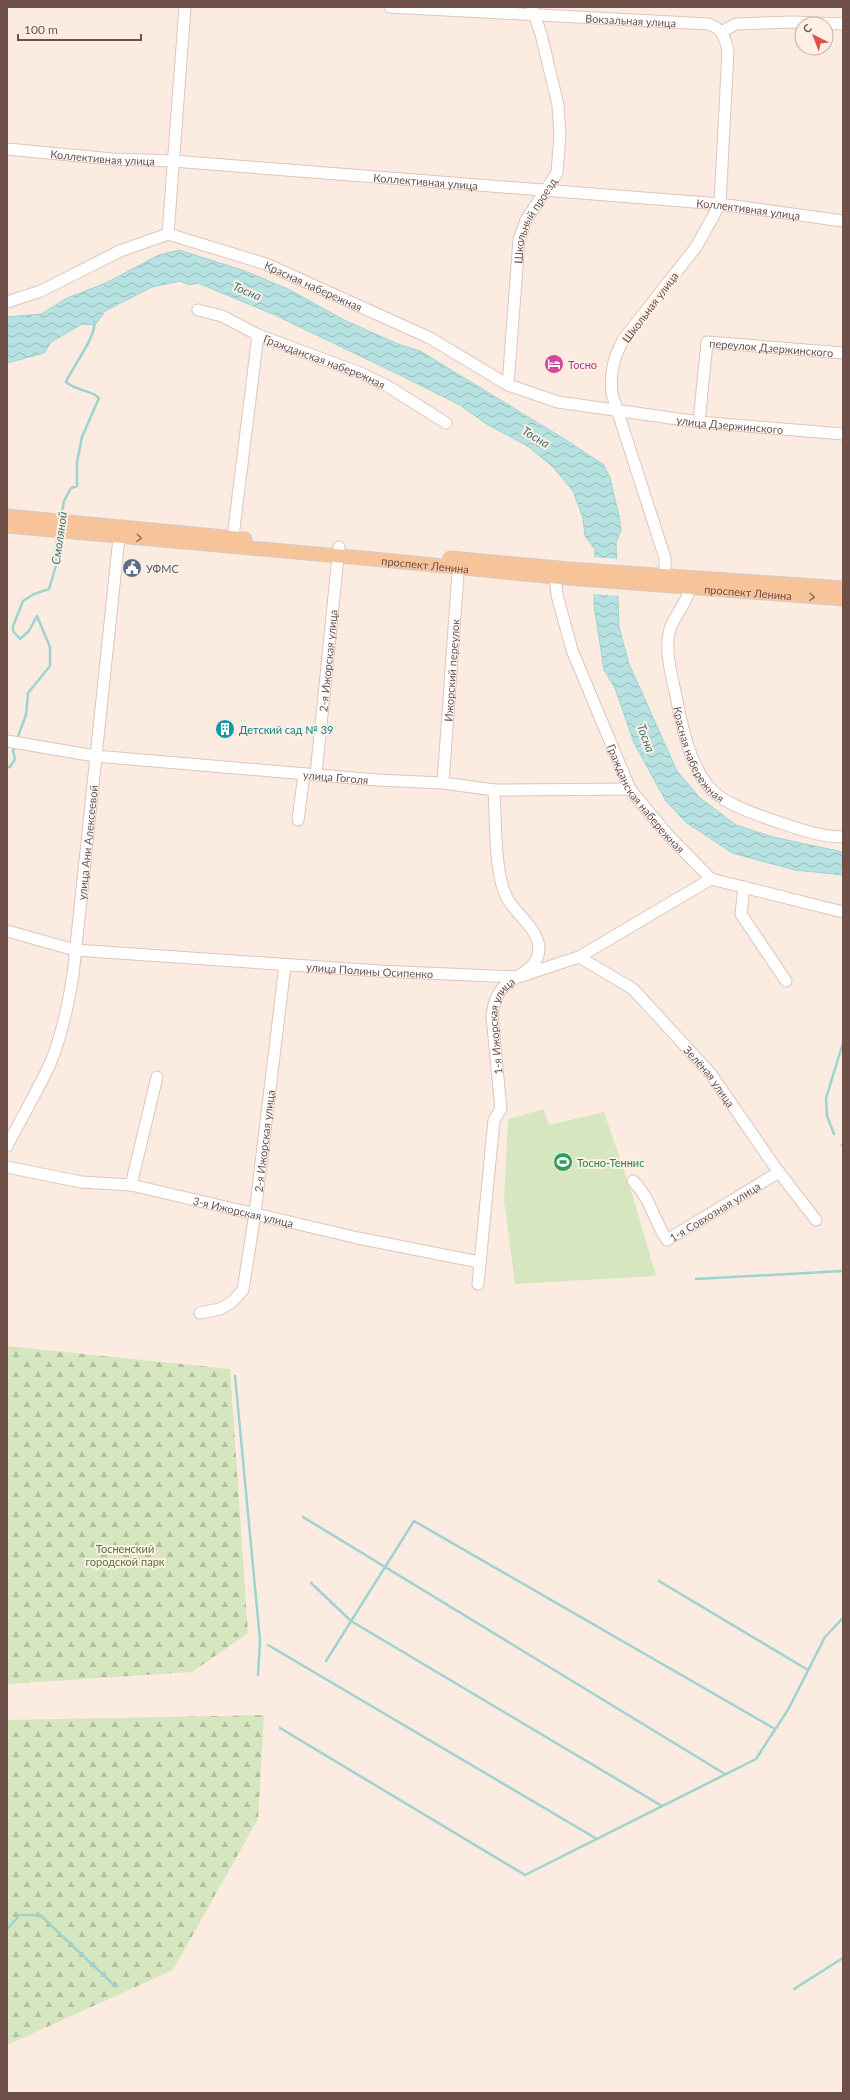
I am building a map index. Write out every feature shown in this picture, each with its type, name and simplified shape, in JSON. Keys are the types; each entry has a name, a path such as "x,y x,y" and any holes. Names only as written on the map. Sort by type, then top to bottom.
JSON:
{"main road":[{"name":"проспект Ленина","path":"7,516 29,523 87,529 339,551 569,574 665,581 843,588"},
{"name":"проспект Ленина","path":"7,526 29,523"},
{"name":"проспект Ленина","path":"119,532 233,537 339,551"},
{"name":"проспект Ленина","path":"458,563 555,577 569,574"},
{"name":"проспект Ленина","path":"665,581 689,587 843,599"}],"street":[{"path":"7,302 41,291 120,251 168,234 185,7"},
{"name":"Вокзальная улица","path":"390,7 532,11 708,24 715,26 721,32"},
{"name":"Школьный проезд","path":"508,385 520,240 526,220 557,173 560,135 558,105 542,34 532,11"},
{"path":"721,32 736,24 793,22 843,24"},
{"name":"Школьная улица","path":"665,581 665,558 660,538 617,410 610,378 615,354 624,340 696,247 720,204 728,50 725,38 721,32"},
{"name":"Коллективная улица","path":"7,150 112,159 173,161 720,204 843,221"},
{"name":"Красная набережная","path":"168,234 266,264 351,300 430,338 508,385 558,402 617,410"},
{"name":"Гражданская набережная","path":"198,310 222,316 258,335 363,374 389,387 446,423"},
{"path":"233,537 258,335"},
{"name":"переулок Дзержинского","path":"699,422 707,342 843,353"},
{"name":"улица Дзержинского","path":"617,410 699,422 843,434"},
{"name":"улица Ани Алексеевой","path":"8,1140 50,1064 60,1037 69,1000 119,532"},
{"name":"2-я Ижорская улица","path":"316,774 339,551"},
{"name":"Ижорский переулок","path":"443,783 458,563"},
{"name":"Гражданская набережная","path":"555,577 557,595 572,650 630,789 667,834 711,879"},
{"name":"Красная набережная","path":"689,587 688,597 673,622 669,633 668,654 684,734 701,776 713,792 738,806 800,830 843,837"},
{"name":"улица Гоголя","path":"7,741 96,756 304,774 443,783 494,790 630,789"},
{"path":"298,820 304,774"},
{"name":"1-я Ижорская улица","path":"478,1284 478,1262 494,1120 501,1109 492,1016 494,1006 501,990 531,968 536,960 539,949 536,936 508,899 500,881 494,790"},
{"path":"711,879 843,912"},
{"name":"улица Полины Осипенко","path":"7,931 75,950 285,965 518,978 579,957 711,879"},
{"path":"744,887 741,914 786,981"},
{"name":"Зелёная улица","path":"579,957 633,989 710,1074 779,1172 816,1220"},
{"name":"2-я Ижорская улица","path":"200,1313 220,1309 232,1302 243,1290 255,1213 285,965"},
{"path":"132,1185 157,1077"},
{"name":"3-я Ижорская улица","path":"7,1167 81,1182 132,1185 358,1238 478,1262"},
{"name":"1-я Совхозная улица","path":"633,1181 642,1189 658,1226 667,1240 779,1172"}],"green space":[{"name":"Тосно-Теннис","path":"544,1109 549,1125 604,1112 634,1200 656,1276 515,1284 504,1200 508,1119"},
{"name":"Тосненский городской парк","path":"7,1346 230,1369 248,1633 192,1672 7,1684"},
{"path":"264,1715 258,1819 173,1970 7,2045 7,1720"}],"water":[{"name":"Тосна","path":"179,250 245,271 288,289 346,321 398,344 420,351 566,440 604,465 610,478 621,530 616,543 619,627 629,664 677,771 700,798 736,825 773,837 843,852 843,875 795,870 732,853 687,823 666,801 634,743 615,688 604,670 594,605 595,549 585,536 583,518 573,491 553,467 529,447 485,423 460,405 402,376 275,315 198,283 189,285 180,281 152,287 105,311 95,325 82,324 51,342 44,353 7,363 7,317 41,314 67,298 106,283 159,255"}],"pier":[{"path":"593,557 618,559 620,596 592,594"}],"waterway":[{"name":"Смоляной","path":"61,517 64,501 71,488 77,486 77,462 82,437 99,398 92,393 74,387 66,382 92,334 94,321"},
{"name":"Смоляной","path":"17,739 26,715 28,693 50,666 50,647 37,616 29,631 20,639 13,631 13,626 23,601 34,594 49,589 57,562 55,550 58,534"},
{"name":"Смоляной","path":"7,767 10,767 15,759 13,751 15,746"},
{"path":"834,1134 827,1116 826,1098 843,1043"},
{"path":"696,1279 843,1271"},
{"path":"235,1376 260,1640 258,1675"},
{"path":"303,1517 725,1774"},
{"path":"326,1661 414,1521 775,1729"},
{"path":"659,1581 808,1670"},
{"path":"311,1583 351,1621 662,1806"},
{"path":"280,1728 525,1875 756,1759 789,1708 825,1637 843,1618"},
{"path":"268,1645 597,1839"},
{"path":"7,1929 20,1915 40,1915 116,1987"},
{"path":"794,1989 843,1958"}],"place":[{"name":"Тосно","path":"554,364"},
{"name":"УФМС","path":"132,568"},
{"name":"Детский сад № 39","path":"225,729"},
{"name":"Тосно-Теннис","path":"563,1162"}]}
